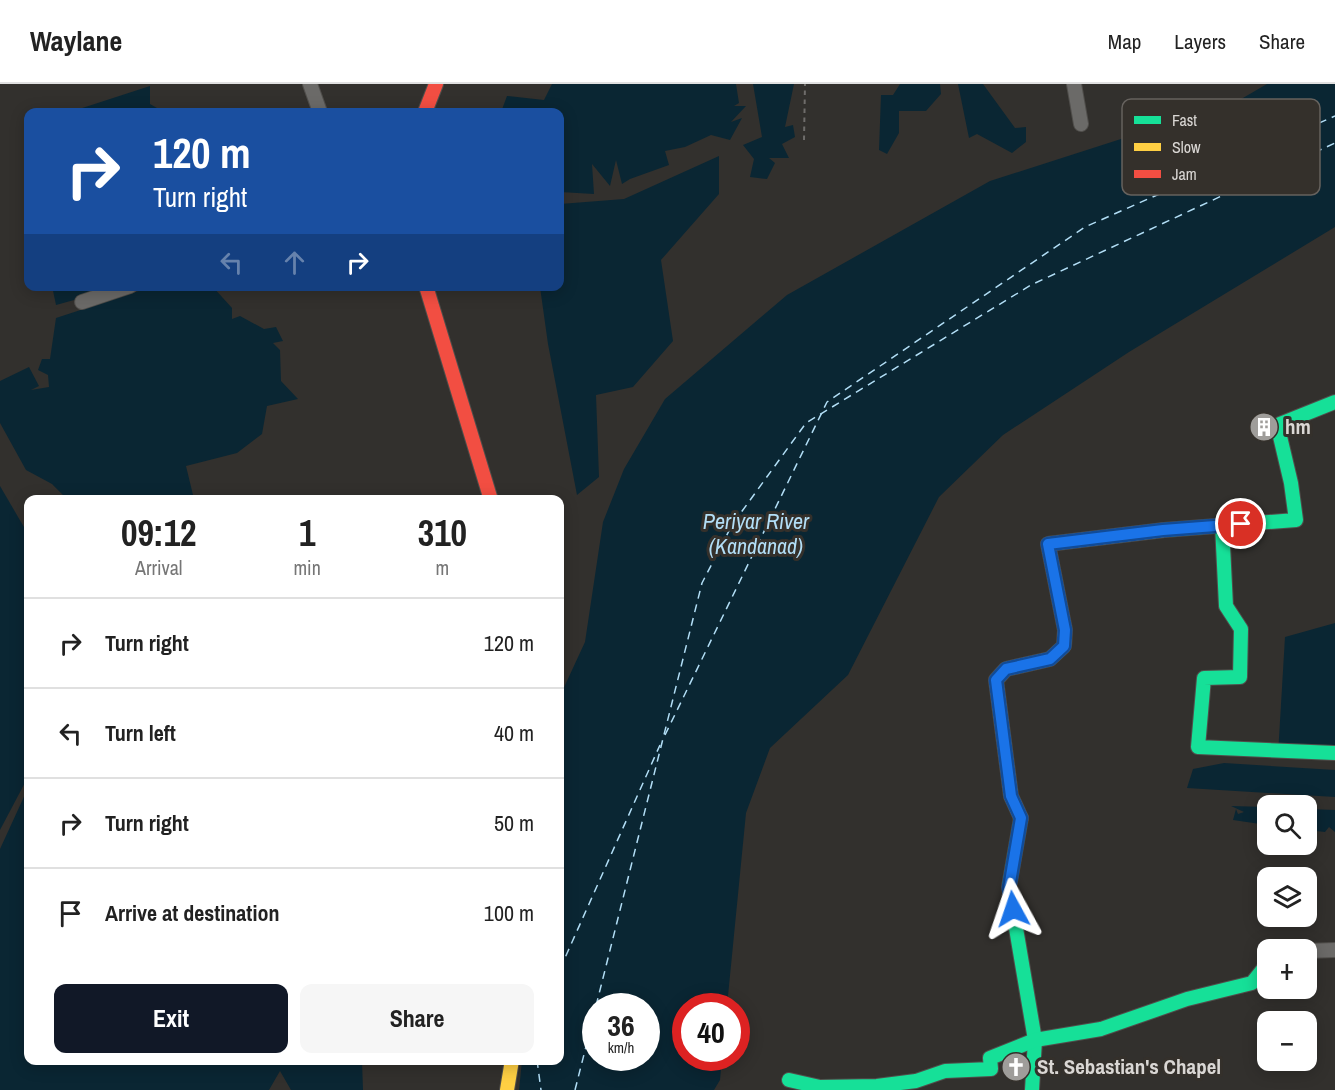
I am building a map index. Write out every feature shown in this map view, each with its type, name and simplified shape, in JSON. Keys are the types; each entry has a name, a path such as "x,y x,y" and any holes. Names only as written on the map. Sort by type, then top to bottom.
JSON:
{"street":[{"path":"310,84 319,108"},
{"path":"427,108 436,84"},
{"path":"1074,84 1081,124"},
{"path":"82,302 115,291"},
{"path":"428,291 489,495"},
{"path":"1032,1090 1035,1040 1009,888 1021,818 1011,796 996,680 1006,669 1050,659 1064,646 1065,630 1048,544 1222,525 1296,520 1291,483 1278,428 1280,424 1335,402"},
{"path":"1222,525 1226,606 1241,629 1240,677 1204,678 1198,747 1335,753"},
{"path":"1317,951 1335,950"},
{"path":"789,1080 820,1087 877,1086 916,1081 945,1071 991,1069 990,1058 1035,1040 1101,1029 1187,999 1252,983 1257,977"},
{"path":"507,1090 511,1065"}],"path":[{"path":"804,140 805,84"}],"water":[{"path":"552,84 736,84 739,103 734,106 746,106 731,122 742,118 730,140 711,135 685,147 665,151 669,165 622,184 616,160 610,186 592,164 594,194 564,192 564,108 502,108 507,96 544,100"},
{"path":"753,84 794,84 785,127 793,125 795,137 782,144 789,158 769,158 775,163 767,179 750,177 754,159 743,145 762,137"},
{"path":"900,84 940,84 941,94 926,111 899,111 899,133 887,154 879,150 881,95 893,95"},
{"path":"958,84 983,84 1015,128 1026,127 1026,142 1012,153 977,134 969,138"},
{"name":"Periyar River (Kandanad)","path":"1267,84 1335,84 1335,227 1129,352 1003,435 939,497 848,675 770,748 746,813 728,993 672,993 672,1071 721,1071 720,1080 714,1090 519,1090 522,1065 564,1065 564,687 585,642 603,522 624,469 665,399 787,295 990,181 1122,139 1122,195 1320,195 1320,99 1241,99"},
{"path":"150,86 150,104 157,108 82,108"},
{"path":"719,156 719,194 661,260 673,341 633,387 596,395 599,477 577,495 548,344 541,291 564,291 564,204 624,199"},
{"path":"53,291 107,291 56,305"},
{"path":"139,291 217,291 232,308 232,319 240,316 264,329 276,327 283,341 273,343 280,350 281,381 298,399 267,406 262,434 237,453 186,466 193,495 63,495 52,484 26,470 0,423 0,381 29,367 39,386 31,390 49,387 48,375 38,370 42,359 50,359 56,318"},
{"path":"0,486 24,527 24,785 0,830"},
{"path":"1335,623 1335,755 1278,755 1285,637"},
{"path":"1224,763 1335,770 1335,797 1187,788 1193,769"},
{"path":"24,797 24,1065 362,1065 363,1090 291,1090 280,1071 269,1090 0,1090 0,849"},
{"path":"1231,806 1257,807 1257,824 1233,820 1236,809 1238,814 1244,812"},
{"path":"1317,809 1335,810 1335,832 1329,827 1325,832 1317,831"}],"ferry route":[{"path":"1320,123 1335,116"},
{"path":"1320,150 1335,143"},
{"path":"665,735 827,402 1085,227 1157,195"},
{"path":"599,993 702,583 732,525 806,423 1031,285 1224,195"},
{"path":"564,960 660,745"},
{"path":"575,1090 582,1062"},
{"path":"538,1065 541,1090"}],"traffic: fast":[{"path":"1164,530 1296,520 1291,483 1278,428 1280,424 1335,402"},
{"path":"1222,525 1226,606 1241,629 1240,677 1204,678 1198,747 1335,753"},
{"path":"1021,818 1009,887 1035,1040 1032,1090"},
{"path":"789,1080 820,1087 877,1086 916,1081 945,1071 991,1069 990,1058 1035,1040 1101,1029 1187,999 1252,983 1257,977"}],"traffic: slow":[{"path":"1021,818 1011,796 996,680 1006,669 1050,659 1064,646 1065,630 1048,544 1164,530"},
{"path":"507,1090 511,1065"}],"traffic: jam":[{"path":"427,108 436,84"},
{"path":"428,291 489,495"}],"place":[{"name":"hm","path":"1264,427"},
{"name":"St. Sebastian's Chapel","path":"1016,1067"}],"route":[{"path":"1013,909 1009,888 1021,818 1011,796 996,680 1006,669 1050,659 1064,646 1065,630 1048,544 1163,530 1241,524"}]}
